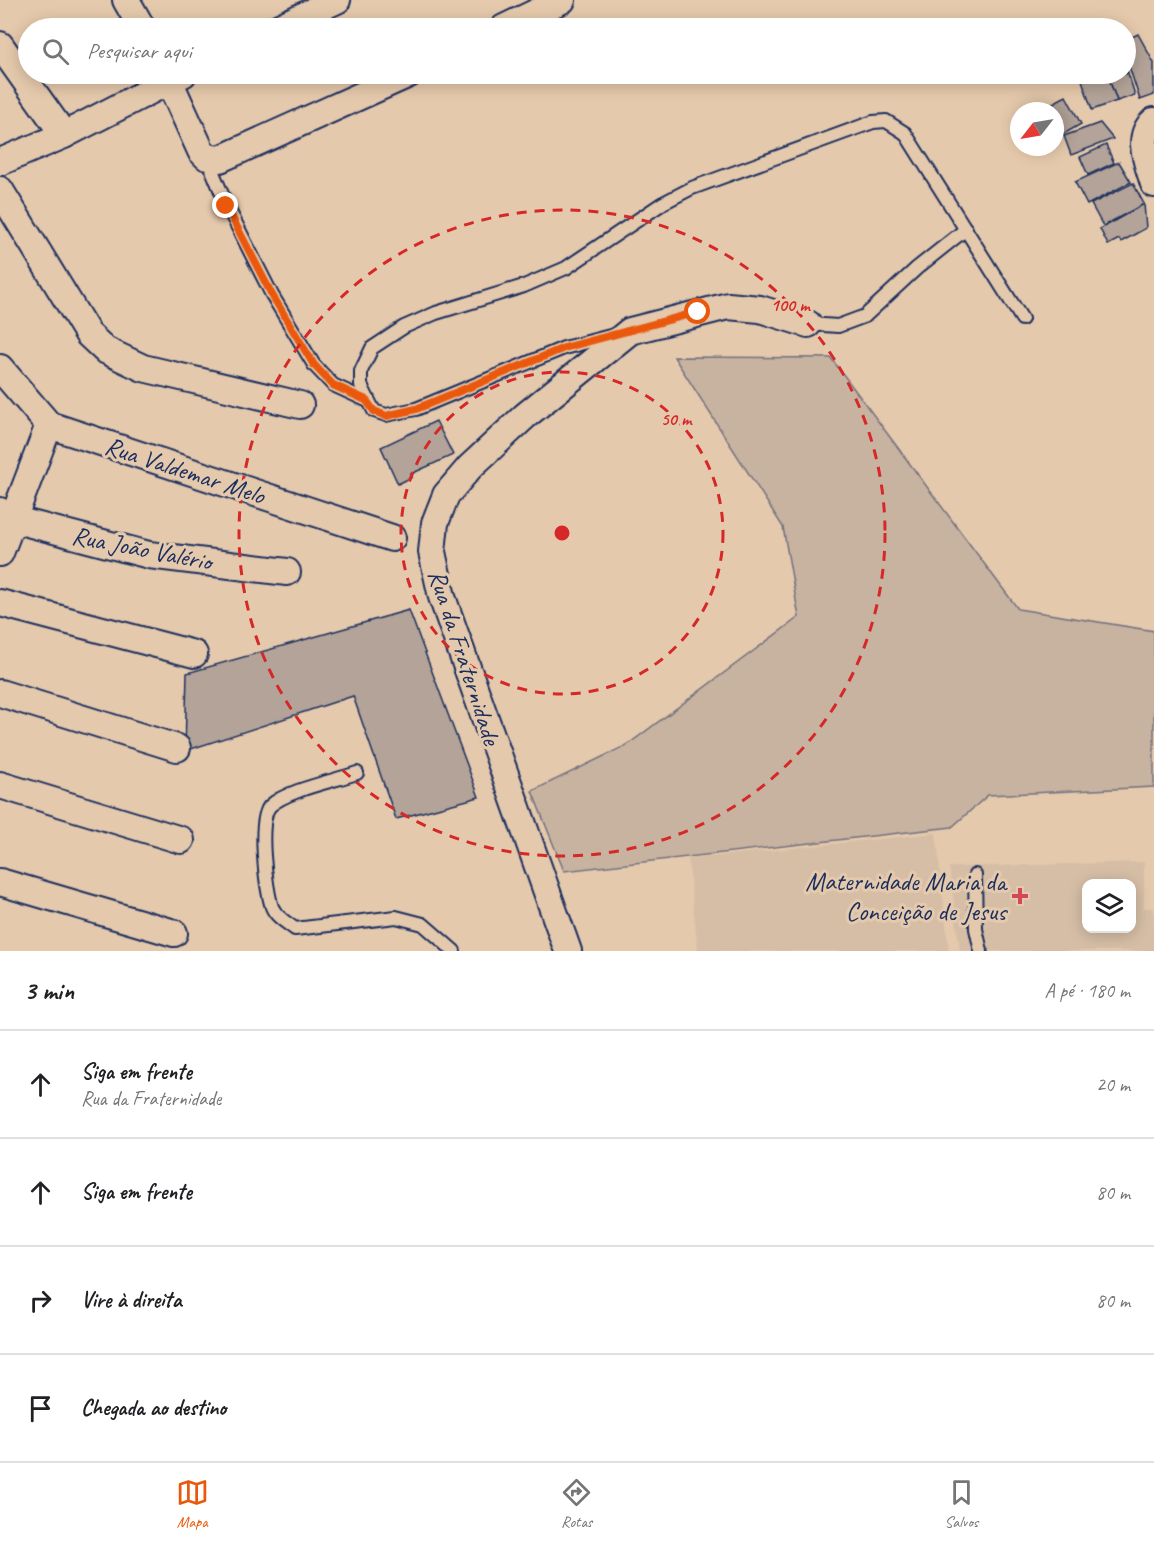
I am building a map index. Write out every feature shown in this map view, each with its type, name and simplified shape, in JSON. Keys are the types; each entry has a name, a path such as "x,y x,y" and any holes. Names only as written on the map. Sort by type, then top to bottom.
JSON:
{"street":[{"path":"126,0 136,18"},
{"path":"298,18 337,0"},
{"path":"525,18 562,0"},
{"path":"0,45 18,70"},
{"path":"28,84 64,135"},
{"path":"0,162 64,135 158,84"},
{"path":"176,84 201,151 207,157 220,159 387,84"},
{"path":"1154,122 1145,130 1143,141 1154,184"},
{"path":"0,190 88,334 105,350 143,368 300,405"},
{"name":"Rua da Fraternidade","path":"568,951 442,597 432,552 435,523 446,495 470,467 525,416 630,331 728,306 760,309 808,324"},
{"path":"0,368 49,425 6,515 0,553"},
{"name":"Rua Valdemar Melo","path":"49,425 392,538"},
{"name":"Rua João Valério","path":"6,515 149,555 287,572"},
{"path":"0,603 194,654"},
{"path":"0,693 177,748"},
{"path":"0,785 181,840"},
{"path":"0,882 174,933"}],"lane":[{"path":"630,331 564,348 416,409 386,416 374,411 366,400 361,385 362,371 372,348 404,327 436,313 524,286 566,268 663,203 692,188 873,122 886,121 905,133 1022,319"},
{"path":"207,157 226,206 267,285 314,365 333,385 366,400"},
{"path":"808,324 838,326 865,316 917,268 966,229"},
{"path":"357,773 299,792 269,807 265,814 263,844 272,908 282,920 296,929 396,917 423,924 454,951"},
{"path":"975,875 976,929 981,951"}],"shaded area":[{"path":"674,357 831,358 1018,609 1154,631 1154,787 988,795 952,827 564,871 532,791 627,745 799,617 783,527"},
{"path":"936,833 949,951 698,951 688,859"},
{"name":"Maternidade Maria da Conceição de Jesus","path":"1144,862 1144,908 1154,908 1154,951 960,951 949,867"}],"building":[{"path":"1138,34 1154,63 1154,95 1140,100 1135,84 1136,35"},
{"path":"1083,84 1111,84 1117,101 1092,110"},
{"path":"1111,84 1131,84 1135,95 1117,101"},
{"path":"1066,96 1081,124 1064,134 1064,102 1055,102"},
{"path":"1100,123 1113,139 1071,155 1064,136"},
{"path":"1106,145 1114,163 1088,175 1080,157"},
{"path":"1119,162 1131,182 1087,205 1075,182"},
{"path":"1133,183 1144,204 1103,226 1091,204"},
{"path":"1144,204 1146,228 1121,242 1119,239 1108,245 1100,229"},
{"path":"436,421 453,455 411,474 412,477 398,484 381,447"},
{"path":"409,610 479,797 396,819 353,696 185,751 187,673"}],"place":[{"name":"Maternidade Maria da Conceição de Jesus","path":"1020,896"}],"route":[{"path":"226,206 272,295 314,365 333,385 366,400 374,411 386,416 416,409 564,348 698,312"}]}
